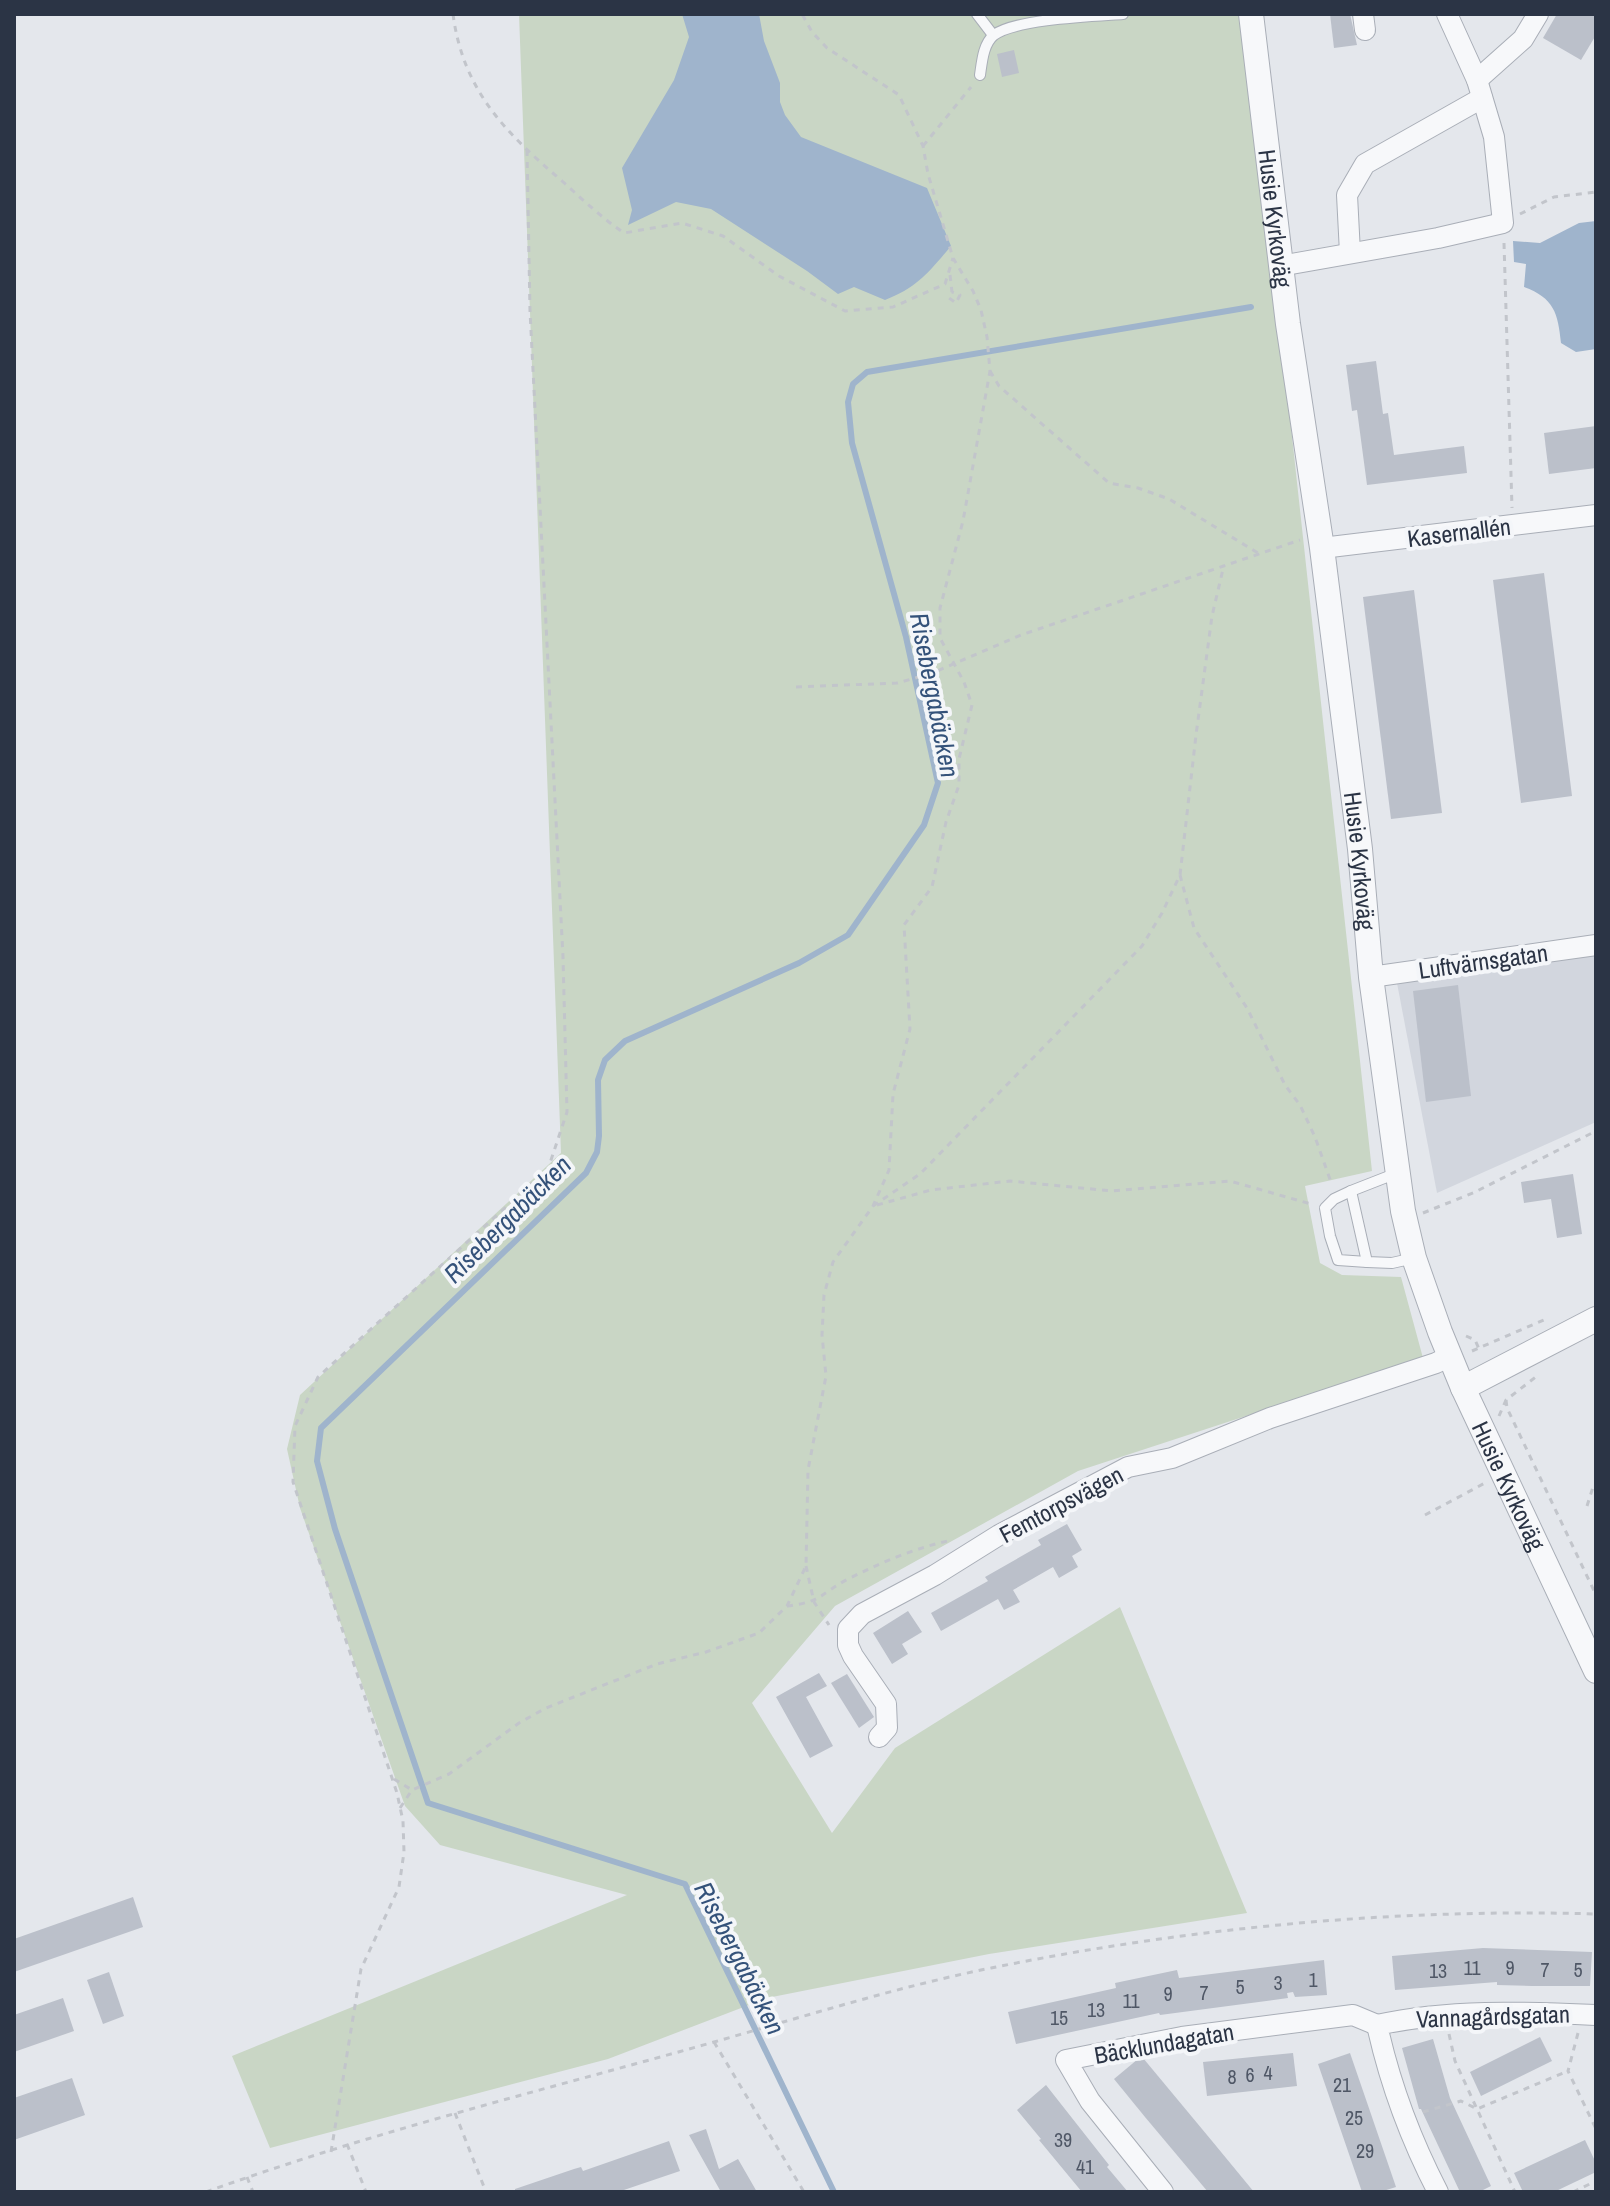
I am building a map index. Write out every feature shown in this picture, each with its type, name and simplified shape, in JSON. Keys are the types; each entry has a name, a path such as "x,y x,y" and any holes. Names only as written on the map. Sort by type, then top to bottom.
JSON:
{"street":[{"name":"Husie Kyrkoväg","path":"1251,14 1280,266 1321,541 1360,849 1371,977 1397,1173 1414,1258 1463,1388 1596,1671"},
{"path":"1280,266 1438,238 1503,223 1494,137 1480,89 1447,14"},
{"path":"1350,253 1347,195 1365,164 1480,89 1523,39 1538,14"},
{"name":"Kasernallén","path":"1321,541 1596,515"},
{"name":"Luftvärnsgatan","path":"1371,977 1596,945"},
{"path":"1463,1388 1596,1319"},
{"name":"Femtorpsvägen","path":"848,1645 848,1629 862,1614 935,1575 999,1535 1128,1467 1172,1458 1270,1418 1450,1356"},
{"path":"848,1645 886,1704 887,1728 879,1737"},
{"name":"Vannagårdsgatan","path":"1377,2025 1418,2016 1499,2011 1588,2014"},
{"name":"Bäcklundagatan","path":"1163,2192 1090,2101 1066,2060 1182,2037 1353,2015 1377,2025"},
{"path":"1377,2025 1388,2074 1403,2118 1438,2192"}],"lane":[{"path":"977,14 993,35"},
{"path":"980,75 983,53 993,35 1012,27 1123,14"},
{"path":"1397,1173 1334,1199 1325,1208 1330,1236 1338,1260 1392,1263 1414,1258"},
{"path":"1351,1191 1367,1262"}],"path":[{"path":"453,14 469,75 485,103 527,150 624,233 682,223 723,236 779,276 845,311 893,307 945,284 953,258"},
{"path":"802,14 812,32 827,48 899,95 923,146 928,174 953,258 981,310 990,371 963,521 940,608 940,638 972,705 959,759 959,785 946,822 932,887 904,925 910,1029 893,1094 889,1170 873,1206 833,1262 824,1295 822,1335 826,1376 808,1470 806,1566 814,1602 821,1615 848,1645"},
{"path":"923,146 980,75"},
{"path":"331,2151 361,1969 399,1887 404,1852 400,1808 392,1778 293,1482 295,1426 318,1377 548,1169 567,1112 563,957 531,326 527,150"},
{"path":"1512,525 1503,223 1554,197 1596,192"},
{"path":"949,271 952,305 960,297 957,292 952,292"},
{"path":"990,371 999,386 1109,483 1155,493 1258,553"},
{"path":"796,687 897,683 930,674 1035,630 1258,553 1321,541"},
{"path":"873,1206 920,1174 1142,946 1162,913 1180,875 1208,646 1224,565"},
{"path":"1180,875 1194,928 1247,1008 1285,1085 1300,1105 1330,1175 1334,1199"},
{"path":"1420,1215 1475,1192 1596,1131"},
{"path":"873,1206 931,1190 1010,1181 1112,1191 1230,1181 1325,1208"},
{"path":"1450,1356 1479,1349 1557,1314"},
{"path":"1497,1422 1506,1400 1539,1374"},
{"path":"1506,1400 1507,1408 1596,1595"},
{"path":"1425,1515 1503,1474"},
{"path":"1587,1506 1596,1486"},
{"path":"787,1606 814,1602 844,1581 902,1553 961,1539"},
{"path":"400,1808 412,1790 434,1782 546,1708 657,1664 706,1652 759,1633 787,1606 806,1566"},
{"path":"392,1778 412,1790"},
{"path":"206,2192 347,2144 455,2113 775,2024 988,1969 1199,1934 1325,1922 1445,1915 1596,1914"},
{"path":"1444,2014 1455,2061 1515,2192"},
{"path":"1588,2014 1568,2071 1596,2129"},
{"path":"714,2042 804,2192"},
{"path":"1403,2118 1461,2101 1477,2109 1568,2071"},
{"path":"455,2113 486,2192"},
{"path":"347,2144 366,2192"},
{"path":"247,2177 253,2192"},
{"path":"1573,2192 1596,2181"}],"shaded area":[{"path":"1596,954 1596,1122 1437,1193 1397,983"}],"green space":[{"path":"519,14 1246,14 1372,1171 1305,1186 1320,1263 1342,1275 1401,1277 1423,1358 1078,1471 835,1606 752,1703 832,1833 895,1748 1120,1607 1247,1913 989,1954 767,1998 608,2059 270,2148 232,2056 627,1895 440,1845 405,1806 300,1508 287,1449 300,1395 561,1153"}],"water":[{"path":"682,14 759,14 764,41 780,83 780,102 785,115 801,137 927,188 951,246 922,278 885,300 854,287 838,294 711,209 676,202 628,225 632,210 622,168 674,80 689,37"},
{"path":"1596,221 1596,349 1576,352 1561,343 1553,308 1542,296 1524,287 1526,264 1514,262 1513,241 1540,243 1579,223"}],"building":[{"path":"1330,14 1350,14 1357,45 1334,48"},
{"path":"1557,14 1596,14 1596,35 1581,60 1543,38"},
{"path":"1014,50 1019,73 1002,77 997,54"},
{"path":"1376,361 1383,414 1388,413 1394,455 1464,446 1467,473 1367,485 1357,410 1352,411 1346,365"},
{"path":"1596,426 1596,468 1549,474 1544,433"},
{"path":"1544,573 1572,796 1521,803 1493,580"},
{"path":"1414,590 1442,813 1391,819 1363,597"},
{"path":"1458,985 1471,1096 1426,1102 1413,991"},
{"path":"1573,1174 1582,1234 1557,1238 1551,1199 1524,1203 1521,1182"},
{"path":"1067,1524 1082,1550 1072,1556 1078,1567 1059,1578 1053,1567 1013,1590 1020,1602 1004,1610 998,1599 941,1631 931,1613 988,1581 985,1577 1041,1545 1038,1540"},
{"path":"908,1611 922,1632 902,1644 908,1654 892,1664 873,1633"},
{"path":"819,1673 827,1686 806,1697 833,1746 810,1758 776,1697"},
{"path":"847,1674 874,1717 859,1728 831,1683"},
{"path":"133,1897 143,1927 14,1972 14,1939"},
{"path":"1483,1948 1592,1952 1590,1986 1497,1985 1497,1982 1395,1990 1392,1956"},
{"path":"1324,1960 1327,1995 1295,1997 1293,1992 1287,1993 1288,1998 1159,2013 1016,2044 1008,2012 1116,1988 1115,1983 1177,1970 1179,1978"},
{"path":"109,1972 124,2016 103,2024 87,1980"},
{"path":"63,1998 74,2031 14,2052 14,2015"},
{"path":"1540,2037 1552,2061 1481,2096 1470,2072"},
{"path":"1433,2039 1450,2098 1491,2186 1479,2192 1460,2192 1419,2109 1402,2048"},
{"path":"1293,2053 1297,2086 1207,2096 1203,2062"},
{"path":"1350,2053 1396,2187 1380,2192 1362,2192 1318,2064"},
{"path":"1143,2058 1254,2192 1208,2192 1145,2117 1114,2079"},
{"path":"72,2078 85,2115 14,2140 14,2098"},
{"path":"1046,2085 1128,2192 1082,2192 1039,2140 1017,2110"},
{"path":"706,2129 719,2169 738,2159 757,2192 721,2192 689,2135"},
{"path":"1585,2140 1596,2163 1596,2172 1554,2192 1523,2192 1514,2173"},
{"path":"669,2141 680,2171 618,2192 515,2192 515,2189 574,2169 581,2167 583,2171"}],"waterway":[{"name":"Risebergabäcken","path":"834,2192 685,1884 428,1803 335,1529 317,1461 321,1428 586,1173 597,1152 598,1080 605,1060 625,1041 799,963 848,935 924,825 938,783 906,637 852,443 848,402 853,384 867,372 1251,307"}]}
